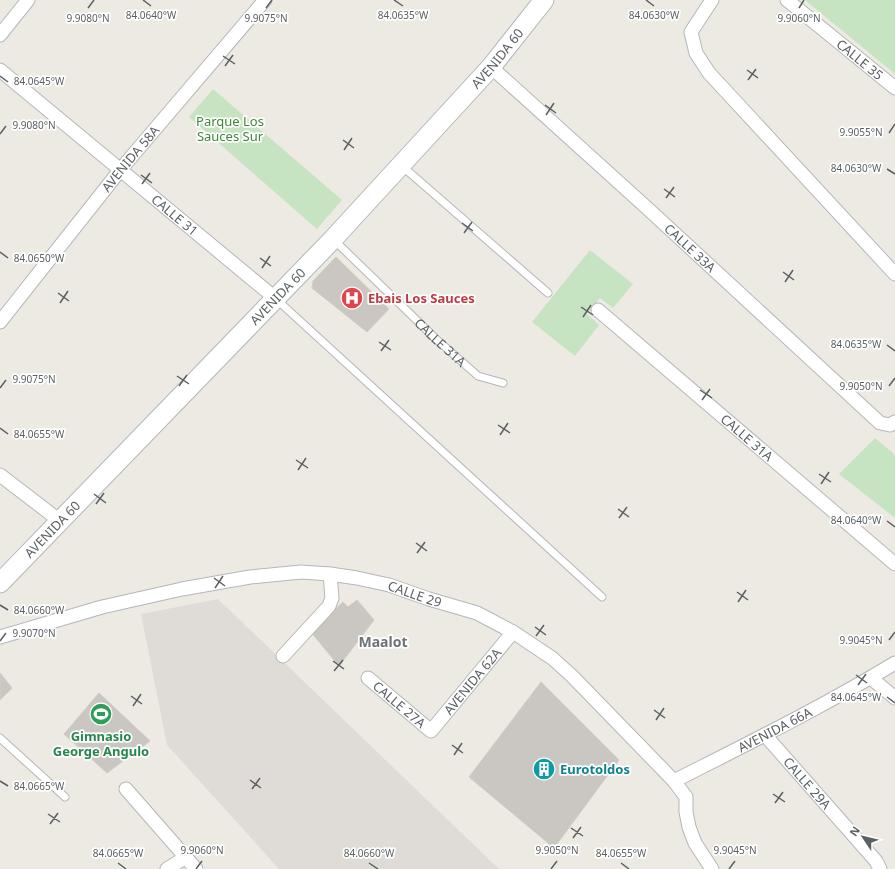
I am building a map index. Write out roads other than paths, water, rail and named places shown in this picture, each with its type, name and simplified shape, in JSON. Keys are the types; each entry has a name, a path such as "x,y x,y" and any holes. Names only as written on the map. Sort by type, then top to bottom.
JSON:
{"street":[{"path":"0,35 28,0"},
{"name":"AVENIDA 58A","path":"0,322 120,169 266,0"},
{"name":"AVENIDA 60","path":"0,584 275,298 334,239 491,66 544,0"},
{"path":"712,0 691,32 696,53 709,73 895,274"},
{"name":"CALLE 35","path":"787,0 895,88"},
{"name":"CALLE 33A","path":"491,66 880,423 893,427"},
{"name":"CALLE 31","path":"0,70 275,298"},
{"name":"CALLE 31A","path":"598,310 895,564"},
{"path":"0,475 60,521"},
{"name":"CALLE 29","path":"0,636 102,607 250,577 301,572 330,574 389,585 429,599 477,613 513,632 552,658 572,676 674,781 686,797 686,812 695,844 712,869"},
{"path":"283,656 329,606 332,598 330,574"},
{"name":"AVENIDA 62A","path":"431,731 513,632"},
{"name":"AVENIDA 66A","path":"674,781 765,735 871,678 895,663"},
{"name":"CALLE 27A","path":"368,678 431,731"},
{"path":"871,678 895,698"},
{"name":"CALLE 29A","path":"765,735 876,860 880,869"},
{"path":"126,790 196,869"},
{"path":"167,869 186,857"}],"lane":[{"path":"401,165 548,293"},
{"name":"CALLE 31A","path":"334,239 435,338 478,376 503,383"},
{"path":"275,298 602,597"},
{"path":"0,738 65,796"}],"place":[{"name":"Ebais Los Sauces","path":"352,298"},
{"name":"Gimnasio George Angulo","path":"101,714"},
{"name":"Eurotoldos","path":"544,769"}],"district":[{"name":"Maalot","path":"383,642"}],"park label":[{"name":"Parque Los Sauces Sur","path":"230,128"}]}
